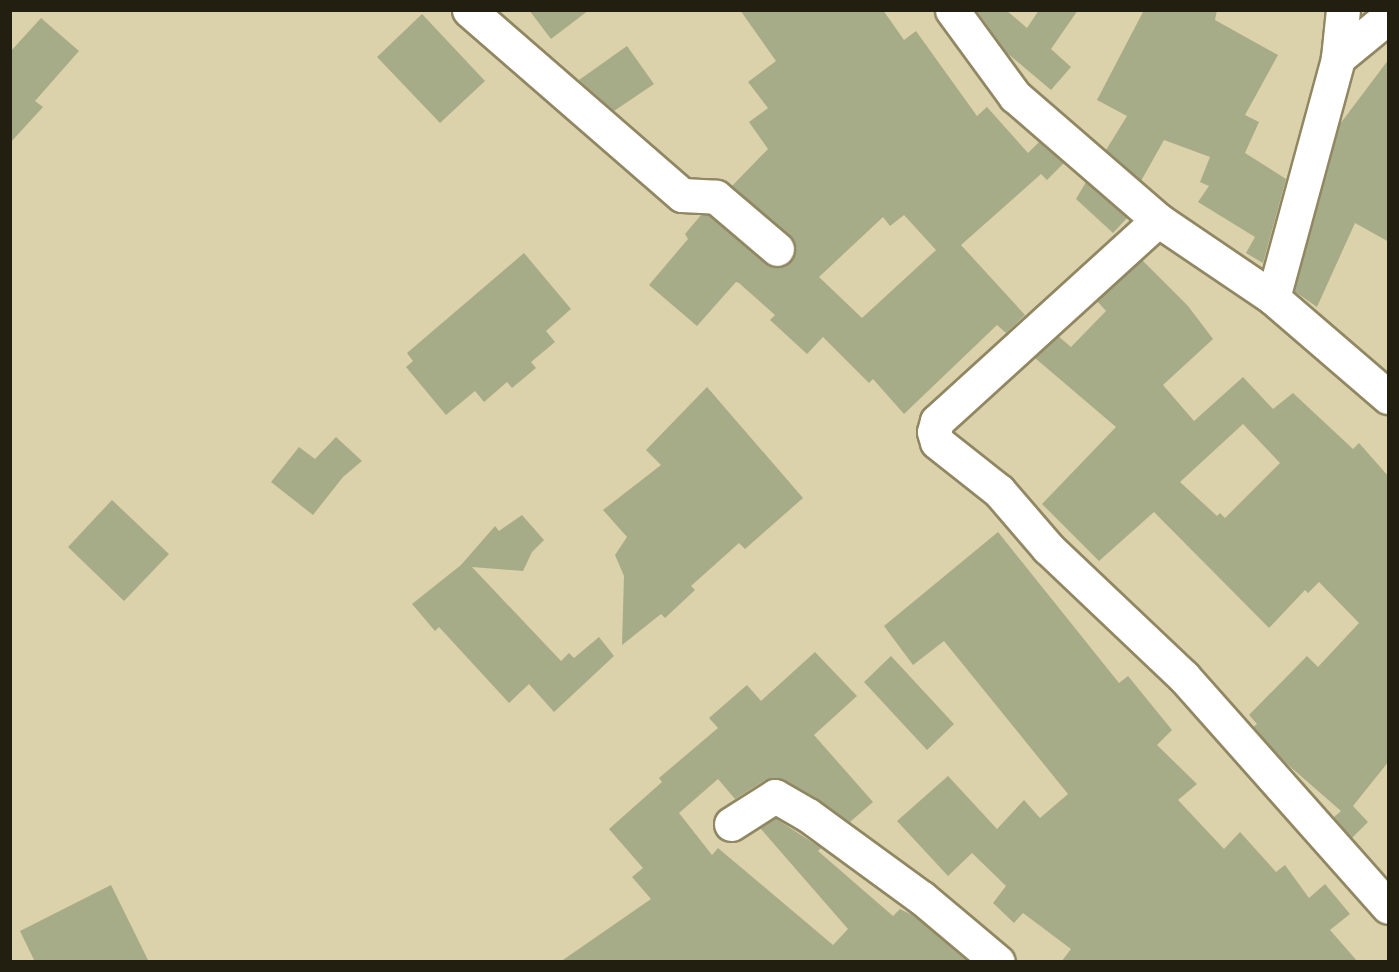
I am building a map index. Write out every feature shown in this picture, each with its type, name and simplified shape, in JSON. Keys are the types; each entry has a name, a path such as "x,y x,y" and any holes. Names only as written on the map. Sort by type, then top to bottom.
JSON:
{"street":[{"path":"469,10 682,195 716,197 777,249"},
{"path":"952,10 1015,96 1158,220 1273,298 1389,397"},
{"path":"1273,298 1338,58 1343,10"},
{"path":"1338,58 1389,17"},
{"path":"1158,220 938,421 934,432 937,442 999,491 1048,548 1184,677 1389,907"},
{"path":"731,824 775,796 808,815 922,898 998,962"}],"building":[{"path":"529,10 589,10 551,39"},
{"path":"740,10 883,10 904,40 916,31 977,116 987,107 1028,153 1039,142 1064,163 1047,180 1041,174 961,245 1025,315 1006,333 997,325 904,414 873,379 869,383 823,337 807,354 770,320 775,315 739,283 736,282 697,326 649,285 688,239 685,234 701,215 709,215 773,267 784,266 795,253 789,235 732,186 768,149 749,122 768,108 748,82 776,61","holes":["904,215 936,250 862,318 819,277 883,217 890,226"]},
{"path":"976,10 1006,10 1027,28 1039,10 1078,10 1051,49 1071,67 1051,90 1007,53"},
{"path":"1144,10 1217,10 1215,20 1278,55 1245,115 1259,122 1245,153 1286,179 1263,263 1246,253 1255,237 1198,202 1209,186 1200,182 1210,157 1164,140 1141,181 1106,150 1127,116 1097,100"},
{"path":"422,14 485,81 440,123 377,57"},
{"path":"41,18 79,51 35,101 43,107 10,143 10,52"},
{"path":"627,46 654,84 614,111 579,80"},
{"path":"1389,59 1389,242 1355,223 1317,307 1294,291 1340,124"},
{"path":"1086,182 1127,218 1113,233 1076,199"},
{"path":"524,253 571,309 546,331 555,342 531,362 536,368 512,388 507,382 484,402 475,391 446,415 406,367 413,361 407,353"},
{"path":"1142,260 1188,306 1213,339 1163,385 1194,421 1243,377 1273,409 1293,393 1353,449 1359,443 1389,477 1389,761 1353,806 1368,822 1352,838 1334,817 1341,811 1287,764 1253,727 1257,724 1249,715 1307,656 1318,667 1359,623 1319,582 1308,593 1305,590 1269,628 1154,512 1099,561 1042,504 1116,427 1035,358 1058,336 1071,347 1106,311 1097,301","holes":["1243,424 1280,463 1225,518 1220,513 1217,516 1180,482"]},
{"path":"707,387 803,498 745,549 739,543 691,586 695,590 665,618 661,614 622,645 624,576 615,555 627,537 603,510 661,465 646,450"},
{"path":"336,437 362,461 343,477 313,515 271,482 299,447 315,459"},
{"path":"112,500 169,554 124,601 68,547"},
{"path":"522,515 544,540 532,552 523,571 472,567 561,661 569,653 574,658 599,637 614,656 554,712 529,684 509,703 439,627 435,631 412,604 461,565 495,526 499,531"},
{"path":"998,532 1119,683 1128,676 1172,730 1157,745 1197,784 1178,800 1224,849 1240,832 1276,872 1285,865 1309,898 1325,884 1350,914 1330,930 1358,962 1061,962 1071,949 1023,913 1014,923 993,903 1006,886 972,853 948,876 897,821 948,776 997,829 1024,800 1040,818 1068,794 944,641 913,665 884,626"},
{"path":"815,652 857,696 814,735 873,802 850,822 784,780 765,780 735,799 718,779 679,813 712,855 718,848 833,945 848,929 760,828 775,818 821,848 818,851 893,916 900,909 916,917 968,962 560,962 651,899 632,877 643,868 609,829 662,782 659,778 718,728 709,718 747,685 761,701"},
{"path":"891,656 954,724 927,750 864,682"},
{"path":"111,885 149,962 35,962 20,931"}]}
